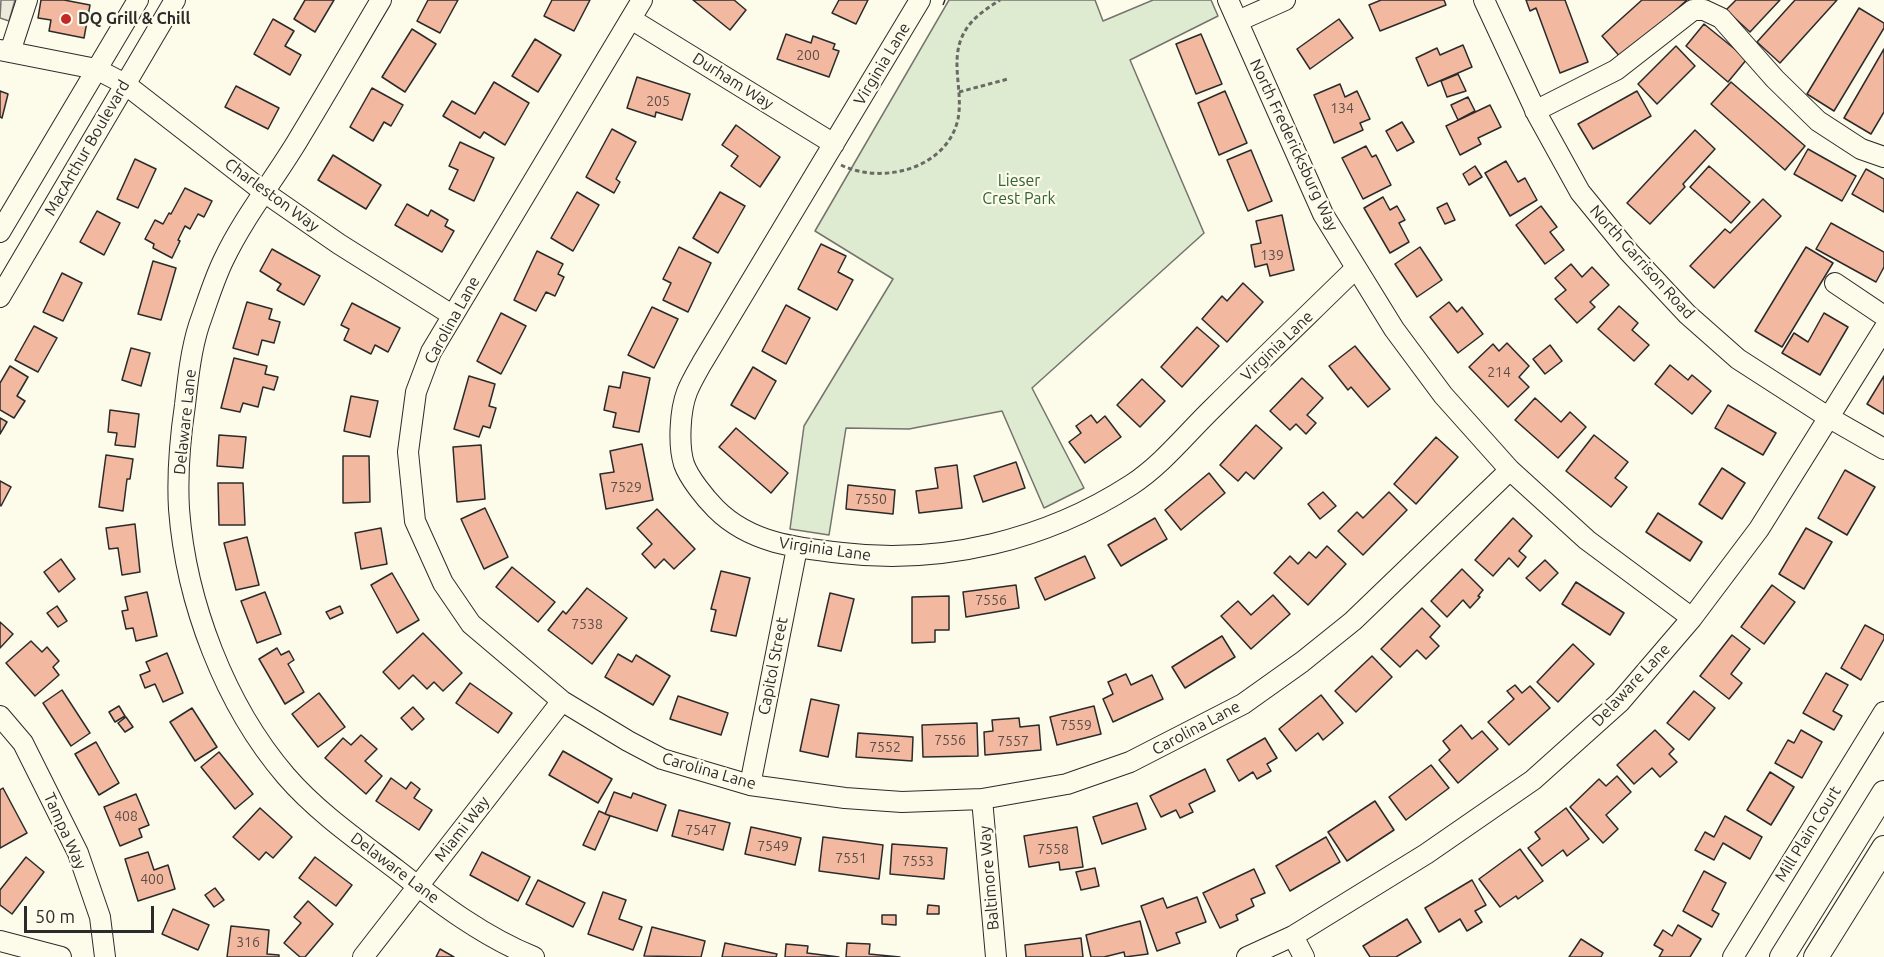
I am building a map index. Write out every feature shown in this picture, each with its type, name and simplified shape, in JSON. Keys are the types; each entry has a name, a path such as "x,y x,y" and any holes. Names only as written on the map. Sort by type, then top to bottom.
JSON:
{"main road":[{"path":"1782,957 1884,793"},
{"path":"1816,957 1884,848"}],"street":[{"path":"5,51 27,0"},
{"name":"MacArthur Boulevard","path":"0,232 138,0"},
{"name":"MacArthur Boulevard","path":"0,297 175,0"},
{"name":"Delaware Lane","path":"381,0 223,260 198,328 187,384 179,454 179,509 187,563 204,630 225,681 255,733 286,776 332,821 418,886 472,925 534,957"},
{"name":"Carolina Lane","path":"642,0 431,352 416,392 408,453 415,521 443,584 471,624 562,701 627,741 662,759 750,784 845,798 902,802 982,799 1067,784 1130,762 1243,704 1302,662 1353,621 1510,470"},
{"name":"Virginia Lane","path":"920,0 702,363 687,393 680,427 684,465 705,498 726,520 758,537 797,548 900,557 993,545 1038,530 1088,508 1132,484 1171,452 1355,269"},
{"name":"North Fredericksburg Way","path":"1228,0 1323,214 1394,329 1443,395 1510,470 1587,540 1692,618"},
{"path":"1238,21 1285,0"},
{"name":"North Garrison Road","path":"1484,0 1535,111 1580,192 1629,252 1686,314 1738,359 1828,417 1884,449"},
{"path":"1535,111 1616,70 1693,10 1704,10 1721,18 1775,79 1818,121 1861,149 1884,157"},
{"name":"Durham Way","path":"631,19 834,144"},
{"name":"Charleston Way","path":"5,51 96,69 125,84 264,192 339,244 452,315"},
{"path":"1835,284 1884,316"},
{"name":"Delaware Lane","path":"1247,957 1293,936 1426,854 1533,780 1620,702 1692,618 1759,528 1884,328"},
{"name":"Capitol Street","path":"750,784 797,548"},
{"name":"Miami Way","path":"363,957 562,701"},
{"name":"Mill Plain Court","path":"1733,957 1884,712"},
{"name":"Tampa Way","path":"0,716 23,743 78,853 100,917 105,957"},
{"name":"Baltimore Way","path":"982,799 996,957"},
{"path":"1293,936 1304,957"},
{"path":"0,941 61,957"}],"path":[{"path":"834,144 839,164 875,174 904,171 930,159 947,142 957,122 959,92 956,57 960,41 968,26 979,13 1000,0"},
{"path":"959,92 1008,80"}],"green space":[{"name":"Lieser Crest Park","path":"949,0 1095,0 1103,21 1153,0 1211,0 1218,16 1130,60 1204,233 1032,388 1084,488 1044,508 1002,411 909,429 846,428 829,535 790,529 804,426 893,279 815,231"}],"shaded area":[{"path":"1,0 15,0 9,21 0,18"}],"building":[{"name":"DQ Grill & Chill","path":"41,0 64,0 90,5 84,38 49,31 51,20 38,18"},
{"path":"305,0 334,0 315,32 294,19"},
{"path":"428,0 458,0 440,33 417,21"},
{"path":"552,0 590,0 574,31 544,16"},
{"path":"693,0 734,0 746,10 730,30"},
{"path":"839,0 868,0 856,24 832,13"},
{"path":"1381,0 1444,0 1446,5 1380,31 1369,5"},
{"path":"1526,0 1565,0 1588,62 1560,73 1536,8 1530,11"},
{"path":"1642,0 1687,0 1622,59 1602,36"},
{"path":"1736,0 1780,0 1750,32 1726,10"},
{"path":"1795,0 1837,0 1780,63 1757,42"},
{"path":"1859,8 1884,23 1884,28 1834,111 1807,94"},
{"path":"273,19 294,31 285,46 301,55 290,75 254,54"},
{"path":"1339,19 1353,38 1310,69 1297,49"},
{"path":"1704,24 1747,59 1728,82 1686,46"},
{"path":"412,29 436,44 405,92 382,77"},
{"path":"786,34 811,43 813,36 835,44 833,49 839,51 829,77 777,59"},
{"path":"1201,34 1222,84 1196,94 1176,44"},
{"path":"535,39 561,55 538,92 512,76"},
{"path":"1463,45 1472,67 1428,86 1416,58 1437,48 1440,55"},
{"path":"1676,46 1695,66 1657,104 1638,84"},
{"path":"1884,49 1884,112 1871,134 1844,118"},
{"path":"1458,74 1466,91 1447,97 1441,81"},
{"path":"637,77 690,94 682,120 656,112 655,117 627,108"},
{"path":"494,82 529,103 505,145 484,132 480,138 443,116 452,101 475,114"},
{"path":"1731,82 1805,146 1785,170 1711,104"},
{"path":"1340,84 1345,97 1357,91 1370,119 1360,123 1363,130 1334,143 1314,95"},
{"path":"236,86 279,108 268,129 225,107"},
{"path":"372,88 403,105 391,126 384,122 373,141 350,127"},
{"path":"0,91 8,94 2,118 0,117"},
{"path":"1225,91 1247,143 1219,155 1198,103"},
{"path":"1637,91 1651,116 1593,149 1578,124"},
{"path":"1468,97 1475,111 1458,120 1451,105"},
{"path":"1490,105 1501,127 1478,138 1481,144 1460,155 1446,126"},
{"path":"1402,122 1414,142 1397,151 1386,131"},
{"path":"736,125 780,157 760,187 731,166 738,156 722,145"},
{"path":"612,129 636,142 616,179 620,182 614,193 586,177"},
{"path":"1695,130 1715,149 1683,184 1685,187 1650,224 1627,203"},
{"path":"460,142 494,158 474,201 449,189 458,170 449,166"},
{"path":"1366,146 1372,157 1376,155 1391,185 1363,199 1342,158"},
{"path":"1808,149 1856,176 1842,201 1794,174"},
{"path":"1251,150 1272,201 1248,211 1227,160"},
{"path":"333,155 381,185 366,209 318,180"},
{"path":"135,159 156,169 138,208 117,199"},
{"path":"1506,161 1518,182 1525,178 1537,200 1510,216 1485,173"},
{"path":"1475,166 1482,177 1469,185 1463,174"},
{"path":"1709,166 1750,202 1731,223 1690,187"},
{"path":"1866,169 1884,179 1884,212 1852,194"},
{"path":"185,188 212,201 204,217 198,214 190,229 185,226 172,258 153,248 154,244 145,239 155,220 163,224 169,213 171,214"},
{"path":"577,192 599,205 573,251 551,238"},
{"path":"720,192 745,206 718,253 693,238"},
{"path":"1383,197 1390,210 1397,206 1405,220 1399,223 1409,242 1390,253 1364,208"},
{"path":"1763,199 1781,216 1714,288 1690,266 1725,229 1730,233"},
{"path":"1447,203 1455,220 1445,224 1437,208"},
{"path":"407,204 428,216 431,210 448,220 445,226 454,231 442,252 395,225"},
{"path":"1541,206 1557,227 1550,232 1564,250 1545,264 1516,225"},
{"path":"97,211 120,223 104,255 80,242"},
{"path":"1282,215 1294,270 1270,276 1267,264 1255,267 1251,245 1261,243 1256,221"},
{"path":"1831,223 1884,252 1884,267 1876,282 1816,249"},
{"path":"821,244 846,256 838,272 853,280 837,310 798,289"},
{"path":"679,247 711,263 688,312 663,300 671,283 663,279"},
{"path":"1420,247 1442,280 1417,297 1395,264"},
{"path":"1806,247 1833,263 1782,347 1755,331"},
{"path":"272,249 320,276 304,305 277,290 281,284 260,271"},
{"path":"537,251 563,264 558,274 564,277 555,296 546,292 536,311 514,300"},
{"path":"153,261 176,268 161,320 138,314"},
{"path":"1571,264 1582,277 1592,267 1609,285 1590,302 1595,307 1577,323 1555,299 1566,290 1555,278"},
{"path":"62,273 82,283 63,321 43,312"},
{"path":"1243,283 1263,302 1227,342 1202,319 1222,296 1227,301"},
{"path":"247,302 272,309 269,319 280,322 274,343 262,340 258,355 233,348"},
{"path":"1449,302 1457,312 1462,307 1483,334 1458,353 1430,317"},
{"path":"352,303 400,328 388,352 375,345 371,354 344,340 349,329 341,325"},
{"path":"786,305 810,318 786,364 762,351"},
{"path":"1619,306 1638,323 1632,330 1649,345 1634,361 1598,329"},
{"path":"652,307 678,319 654,368 628,355"},
{"path":"501,313 526,326 501,374 477,361"},
{"path":"1824,313 1848,327 1820,375 1782,353 1794,333 1808,342"},
{"path":"34,326 57,338 38,372 15,360"},
{"path":"1197,327 1219,346 1182,387 1161,367"},
{"path":"1507,343 1529,366 1519,377 1529,387 1508,407 1469,367 1493,344 1499,351"},
{"path":"1550,345 1562,361 1545,374 1533,359"},
{"path":"1355,346 1390,389 1368,407 1351,387 1348,390 1329,366"},
{"path":"131,348 150,353 141,386 122,380"},
{"path":"234,358 267,366 265,374 278,377 274,390 263,387 258,407 243,403 240,412 221,408"},
{"path":"1670,365 1688,380 1692,375 1711,391 1692,414 1655,384"},
{"path":"10,366 28,377 17,396 25,401 14,418 0,410 0,383"},
{"path":"753,367 776,381 755,419 731,405"},
{"path":"623,372 650,378 639,432 613,427 616,413 604,410 609,386 620,388"},
{"path":"469,376 495,384 489,406 496,408 490,428 483,426 479,437 454,429"},
{"path":"1884,376 1884,414 1867,404"},
{"path":"1302,378 1323,398 1307,415 1316,423 1306,434 1296,424 1290,430 1270,411"},
{"path":"1142,379 1165,401 1140,427 1117,405"},
{"path":"351,396 378,401 370,437 344,431"},
{"path":"1535,398 1561,422 1570,412 1586,427 1558,458 1515,420"},
{"path":"1728,405 1776,433 1763,455 1715,428"},
{"path":"110,410 139,414 135,447 115,445 117,433 108,432"},
{"path":"1091,415 1097,423 1105,416 1121,437 1085,463 1069,442 1081,433 1076,426"},
{"path":"0,418 7,422 0,434"},
{"path":"1256,425 1282,448 1254,479 1246,472 1238,481 1220,465"},
{"path":"736,428 788,473 771,493 719,447"},
{"path":"219,435 246,437 243,468 217,466"},
{"path":"1594,435 1628,462 1615,478 1627,487 1611,507 1566,471"},
{"path":"1436,437 1458,457 1416,504 1394,484"},
{"path":"642,444 653,500 606,509 600,474 614,472 610,451"},
{"path":"481,445 485,499 457,502 453,447"},
{"path":"106,455 133,459 130,479 127,479 123,511 99,507"},
{"path":"343,456 369,456 370,502 343,503"},
{"path":"1016,462 1025,488 983,502 974,476"},
{"path":"957,465 962,508 919,513 916,491 938,488 935,468"},
{"path":"1722,468 1745,483 1722,519 1699,504"},
{"path":"1845,470 1875,487 1847,535 1818,518"},
{"path":"1209,473 1225,493 1181,530 1165,510"},
{"path":"0,481 11,487 1,506 0,505"},
{"path":"218,483 243,483 245,525 219,525"},
{"path":"848,485 895,490 893,514 846,509"},
{"path":"1323,492 1336,506 1320,519 1308,504"},
{"path":"1389,492 1407,510 1363,555 1338,531 1357,512 1363,518"},
{"path":"485,508 508,557 484,569 461,519"},
{"path":"657,509 695,549 674,569 664,559 655,568 642,554 652,544 637,528"},
{"path":"1658,513 1702,542 1690,561 1646,532"},
{"path":"1155,518 1167,539 1121,566 1108,545"},
{"path":"1513,518 1532,536 1519,551 1526,557 1518,567 1509,558 1493,576 1475,560"},
{"path":"135,524 140,572 122,575 118,548 109,549 106,528"},
{"path":"381,528 387,564 361,569 355,533"},
{"path":"1806,528 1832,542 1804,589 1779,574"},
{"path":"247,537 259,585 236,590 224,543"},
{"path":"1327,546 1346,564 1308,605 1274,573 1290,556 1298,564 1309,552 1316,558"},
{"path":"1085,556 1095,578 1045,600 1035,578"},
{"path":"61,559 75,579 59,592 44,572"},
{"path":"1545,560 1558,573 1540,591 1526,578"},
{"path":"512,567 555,602 538,622 496,587"},
{"path":"1462,569 1483,590 1470,608 1463,600 1447,617 1431,601"},
{"path":"721,571 750,578 736,636 711,631 716,610 711,609"},
{"path":"392,573 419,620 397,633 371,585"},
{"path":"1576,582 1624,613 1610,635 1562,604"},
{"path":"1016,585 1019,608 966,617 963,592"},
{"path":"1772,585 1795,602 1764,644 1741,627"},
{"path":"587,588 627,618 592,664 548,630 563,611 566,614"},
{"path":"147,592 157,636 136,641 133,628 126,629 122,611 128,610 125,597"},
{"path":"265,592 281,634 257,643 241,601"},
{"path":"830,593 854,599 841,651 818,646"},
{"path":"1273,595 1290,614 1251,649 1221,616 1238,601 1251,615"},
{"path":"949,596 949,630 935,630 935,642 912,643 912,597"},
{"path":"57,606 67,621 58,627 47,613"},
{"path":"340,606 343,613 330,619 326,612"},
{"path":"1422,608 1440,626 1430,637 1439,646 1426,659 1417,650 1400,667 1381,649"},
{"path":"0,622 13,634 0,648"},
{"path":"1865,625 1884,635 1884,639 1861,680 1841,668"},
{"path":"423,633 462,673 443,691 434,682 427,689 413,675 399,689 383,672"},
{"path":"1732,635 1750,649 1731,674 1742,683 1729,699 1700,676"},
{"path":"1222,636 1235,657 1185,688 1172,667"},
{"path":"31,641 42,652 47,647 59,661 53,667 59,675 35,696 6,663"},
{"path":"1573,644 1594,664 1558,702 1537,682"},
{"path":"277,648 281,655 289,651 294,660 288,664 304,692 285,704 259,659"},
{"path":"167,653 183,693 163,702 155,684 145,688 140,675 150,671 146,662"},
{"path":"618,654 632,662 636,655 670,676 653,705 605,677"},
{"path":"1372,656 1392,677 1356,712 1335,691"},
{"path":"1826,673 1848,685 1833,711 1842,716 1834,730 1803,713"},
{"path":"1126,674 1131,685 1152,675 1163,699 1113,722 1103,699 1113,694 1108,682"},
{"path":"470,683 512,713 498,733 456,703"},
{"path":"1515,685 1522,693 1530,686 1550,708 1509,745 1488,722 1514,699 1507,691"},
{"path":"62,690 90,733 71,746 43,703"},
{"path":"1694,691 1715,708 1689,740 1667,723"},
{"path":"319,693 345,727 318,747 292,714"},
{"path":"1321,695 1343,723 1323,740 1318,733 1296,751 1279,729"},
{"path":"678,696 728,713 721,735 670,719"},
{"path":"811,699 839,705 828,757 800,751"},
{"path":"119,706 125,716 115,722 109,712"},
{"path":"1094,706 1101,734 1057,745 1050,717"},
{"path":"413,707 424,719 412,730 401,718"},
{"path":"192,708 217,747 195,761 170,722"},
{"path":"126,717 133,727 125,732 118,723"},
{"path":"1019,718 1020,727 1039,725 1041,750 985,755 984,732 993,731 992,720"},
{"path":"977,723 978,756 923,757 922,725"},
{"path":"1461,725 1472,739 1482,731 1498,749 1458,783 1439,760 1450,750 1443,741"},
{"path":"1655,730 1674,749 1669,754 1677,762 1660,777 1652,768 1634,784 1617,765"},
{"path":"1801,730 1822,742 1802,778 1775,763 1788,740 1794,743"},
{"path":"858,733 913,737 912,761 856,757"},
{"path":"361,735 377,749 365,761 382,776 366,794 325,758 343,738 351,745"},
{"path":"1265,738 1277,758 1267,764 1271,771 1257,779 1253,772 1239,781 1227,760"},
{"path":"96,742 119,783 99,795 75,754"},
{"path":"563,751 612,779 598,803 549,775"},
{"path":"219,752 253,794 235,809 201,767"},
{"path":"1431,765 1449,788 1406,820 1389,797"},
{"path":"1205,769 1215,791 1189,804 1193,812 1180,818 1176,810 1161,817 1150,796"},
{"path":"1770,772 1794,787 1771,825 1747,810"},
{"path":"1617,776 1631,792 1606,815 1618,829 1603,843 1570,807 1599,779 1606,786"},
{"path":"391,778 406,789 411,782 420,789 414,798 432,810 419,830 376,801"},
{"path":"3,788 27,833 0,848 0,790"},
{"path":"614,792 631,798 633,793 666,805 657,831 605,814"},
{"path":"136,794 149,825 139,829 142,837 120,846 104,807"},
{"path":"1375,801 1394,830 1347,861 1328,832"},
{"path":"1137,803 1146,829 1102,844 1093,817"},
{"path":"260,808 292,837 273,858 266,852 259,860 233,837"},
{"path":"1566,808 1589,839 1567,856 1563,850 1542,866 1528,848 1540,839 1535,832"},
{"path":"679,810 730,823 723,850 672,836"},
{"path":"599,811 610,816 595,850 583,845"},
{"path":"1725,816 1762,837 1750,859 1723,843 1714,860 1695,850 1705,832 1714,837"},
{"path":"751,827 801,838 795,865 745,854"},
{"path":"1077,827 1083,867 1060,870 1059,862 1029,867 1024,836"},
{"path":"823,837 883,845 879,879 819,871"},
{"path":"1326,837 1340,862 1290,891 1276,866"},
{"path":"892,844 947,848 944,879 890,874"},
{"path":"1520,849 1543,881 1518,899 1516,896 1500,907 1479,879"},
{"path":"148,852 154,870 168,865 175,889 138,901 125,859"},
{"path":"482,852 530,877 518,901 470,875"},
{"path":"26,857 44,872 12,914 0,905 0,890"},
{"path":"315,857 352,885 336,906 299,878"},
{"path":"1095,868 1099,886 1081,890 1076,872"},
{"path":"1254,869 1265,893 1251,899 1254,906 1236,915 1238,920 1220,928 1203,893"},
{"path":"1704,871 1726,883 1712,910 1719,914 1712,927 1683,911"},
{"path":"538,880 585,903 573,927 526,904"},
{"path":"1472,880 1486,905 1475,911 1482,922 1467,931 1460,919 1439,932 1425,908"},
{"path":"215,888 224,900 214,907 205,895"},
{"path":"603,892 626,900 619,919 642,927 633,950 588,934"},
{"path":"1197,897 1206,922 1176,933 1180,943 1157,951 1141,906 1163,898 1167,908"},
{"path":"308,901 333,924 305,957 300,957 284,943 301,923 294,917"},
{"path":"928,905 939,906 939,914 927,914"},
{"path":"173,909 209,925 198,950 162,934"},
{"path":"882,915 896,915 896,925 882,924"},
{"path":"1407,919 1421,942 1396,957 1370,957 1363,946"},
{"path":"1140,921 1148,954 1125,957 1124,952 1104,957 1091,957 1086,935"},
{"path":"1678,925 1701,939 1690,957 1659,957 1663,950 1654,945 1663,930 1672,936"},
{"path":"231,926 269,930 267,954 279,955 279,957 227,957"},
{"path":"652,927 705,941 701,957 644,956"},
{"path":"1081,938 1083,957 1026,957 1025,945"},
{"path":"1581,939 1603,953 1601,957 1569,957"},
{"path":"725,943 777,954 776,957 722,957"},
{"path":"847,943 870,944 869,954 900,957 846,957"},
{"path":"786,944 808,946 807,953 839,957 785,957"},
{"path":"440,949 454,957 436,957"}],"fence":[{"path":"943,5 945,0"}],"place":[{"name":"DQ Grill & Chill","path":"66,19"}]}
